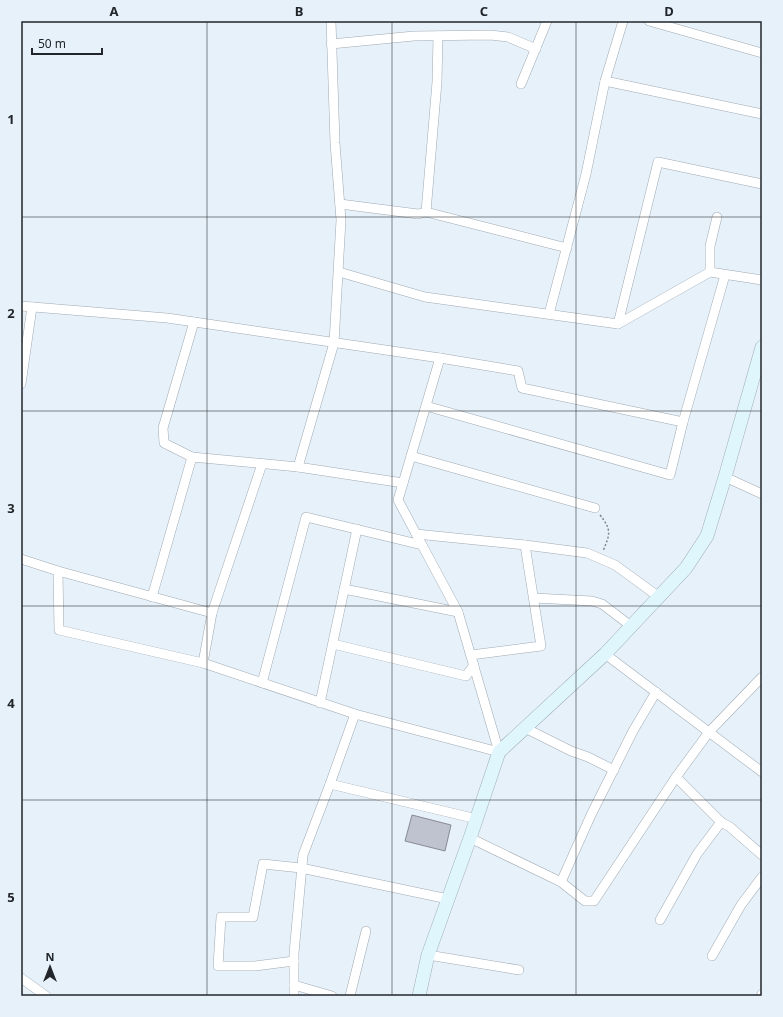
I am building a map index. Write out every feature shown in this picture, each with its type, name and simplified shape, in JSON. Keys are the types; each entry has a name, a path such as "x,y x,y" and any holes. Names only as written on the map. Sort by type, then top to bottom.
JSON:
{"street":[{"path":"298,467 334,342 341,220 335,143 330,21"},
{"path":"521,84 547,21"},
{"path":"549,314 586,174 606,81 623,21"},
{"path":"649,21 762,53"},
{"path":"331,44 414,36 490,35 508,37 536,49"},
{"path":"426,212 437,82 438,36"},
{"path":"606,81 762,114"},
{"path":"618,324 658,162 762,184"},
{"path":"340,204 418,214 426,212 567,248"},
{"path":"710,272 710,246 717,217"},
{"path":"339,272 425,297 618,324 710,272 762,280"},
{"path":"426,406 670,475 683,422 725,275"},
{"path":"21,306 167,318 440,358 518,371 522,388 683,422"},
{"path":"21,384 32,307"},
{"path":"194,322 163,428 164,443 192,457 298,467 403,483"},
{"path":"419,996 428,955 477,819 499,752 605,654 686,568 706,536 725,477 762,347"},
{"path":"440,358 398,500 458,612 499,752"},
{"path":"411,456 595,508"},
{"path":"152,597 192,457"},
{"path":"203,663 212,613 262,464"},
{"path":"725,477 762,494"},
{"path":"262,683 306,517 422,545"},
{"path":"320,703 357,529"},
{"path":"416,534 587,553 615,564 659,597"},
{"path":"471,655 541,646 525,545"},
{"path":"21,559 58,571 212,613"},
{"path":"58,571 59,630 203,663 355,714 499,752"},
{"path":"344,589 458,612"},
{"path":"534,598 592,601 602,604 631,626"},
{"path":"332,644 466,676 474,665"},
{"path":"605,654 762,772"},
{"path":"470,838 561,882 585,901 594,901 676,777 709,732 762,678"},
{"path":"561,882 591,815 633,731 656,692"},
{"path":"294,996 294,961 303,854 355,714"},
{"path":"525,728 614,770"},
{"path":"676,777 722,822 730,827 762,855"},
{"path":"330,784 477,819"},
{"path":"660,920 697,854 722,822"},
{"path":"294,961 254,966 218,966 221,917 252,917 263,864 301,868 448,898"},
{"path":"712,956 741,905 762,878"},
{"path":"350,996 366,931"},
{"path":"428,955 519,970"},
{"path":"21,978 46,996"},
{"path":"294,985 332,996"}],"path":[{"path":"595,508 607,523 609,536 600,558"}],"building":[{"path":"412,815 451,825 445,851 405,841"}]}
